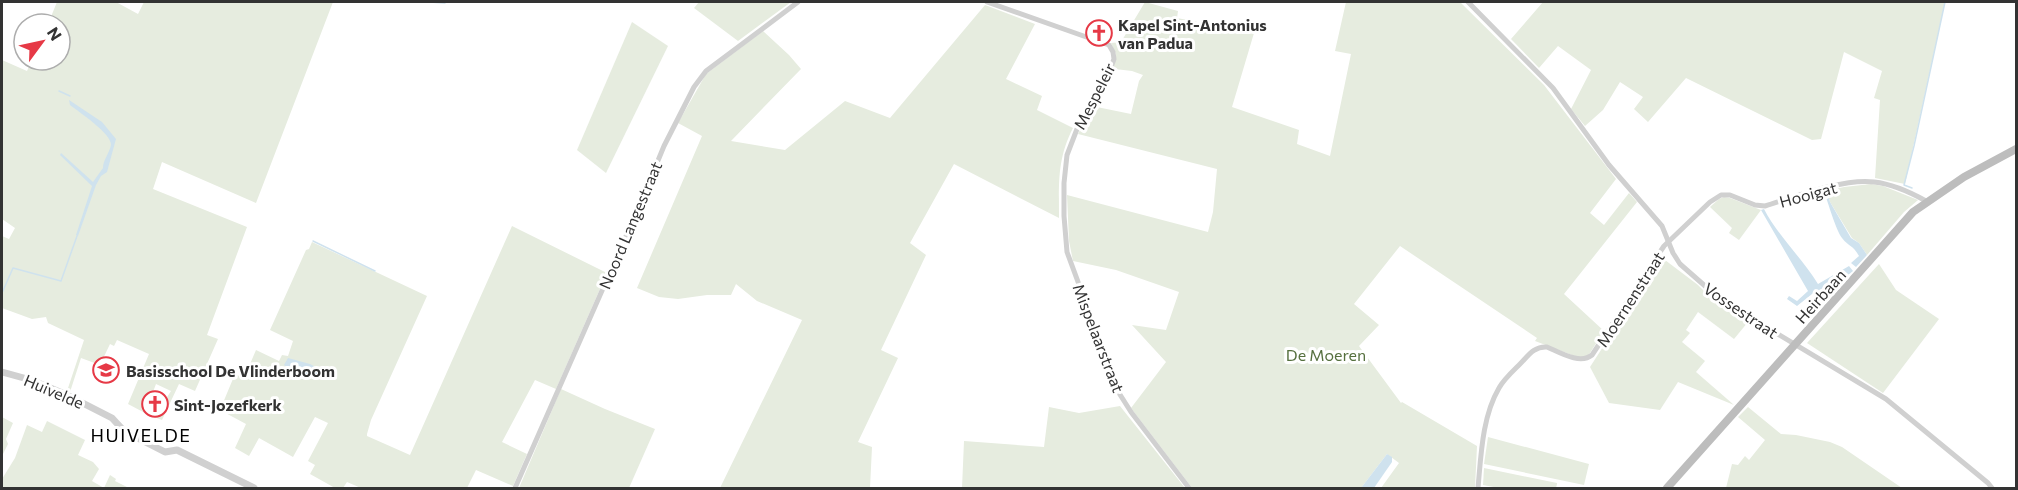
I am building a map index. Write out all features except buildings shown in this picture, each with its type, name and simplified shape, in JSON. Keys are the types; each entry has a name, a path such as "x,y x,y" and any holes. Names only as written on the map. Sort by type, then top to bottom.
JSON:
{"main road":[{"name":"Heirbaan","path":"1667,489 1912,212 1964,177 2016,149"}],"street":[{"name":"Noord Langestraat","path":"515,489 664,146 694,87 706,70 798,2"},
{"name":"Mespeleir","path":"987,2 1109,45 1113,52 1114,59 1111,67 1077,129 1067,155 1064,219 1067,252 1075,274"},
{"name":"Vossestraat","path":"1468,2 1553,88 1609,165 1662,226 1677,260 1716,296 1886,399 1988,483 1992,489"},
{"name":"Hooigat","path":"1669,240 1710,202 1724,194 1765,206 1855,182 1872,181 1888,184 1926,201"},
{"name":"Moernenstraat","path":"1478,489 1481,448 1486,425 1492,404 1502,384 1533,350 1540,346 1580,360 1588,359 1669,240"},
{"name":"Mispelaarstraat","path":"1075,274 1119,393 1189,489"},
{"name":"Huivelde","path":"2,372 31,380 67,395 112,418 124,431 165,452 177,450 254,489"}],"green space":[{"path":"57,2 116,2 138,14 144,2 333,2 256,203 162,162 153,189 247,227 207,335 218,339 195,391 179,384 162,420 154,417 171,391 156,384 145,413 128,404 149,354 117,340 114,346 110,344 100,365 81,358 70,392 67,391 84,340 48,323 46,317 32,319 2,308 2,236 9,239 15,228 2,219 2,60 12,64 12,72 72,72 72,12 53,12"},
{"path":"699,2 791,2 738,41 694,8"},
{"name":"De Moeren","path":"1145,2 1178,11 1177,18 1254,33 1232,107 1299,130 1297,144 1330,156 1351,54 1335,51 1346,2 1460,2 1544,85 1616,179 1590,213 1604,225 1629,193 1637,202 1564,294 1604,331 1588,356 1580,358 1535,341 1537,338 1400,246 1354,304 1379,325 1359,346 1401,403 1477,446 1475,488 1381,488 1399,463 1387,454 1361,488 1192,488 1131,408 1166,362 1132,325 1166,330 1179,292 1116,270 1073,261 1069,241 1067,195 1208,232 1213,212 1217,169 1078,134 1092,106 1131,114 1139,81 1143,75 1113,67 1116,54 1111,43 1121,42"},
{"path":"1543,2 1945,2 1905,184 1875,178 1880,100 1874,98 1882,71 1844,52 1821,139 1812,140 1686,78 1648,122 1634,109 1643,97 1620,82 1603,110 1585,126 1571,109 1591,70 1558,46 1539,68 1511,39"},
{"path":"985,5 1035,24 1006,79 1042,96 1037,110 1073,128 1062,161 1059,183 1059,218 954,164 910,243 926,255 881,350 898,358 858,442 872,447 870,488 720,488 802,320 757,301 736,284 731,295 707,295 678,299 659,297 637,288 702,136 678,123 706,74 763,31 801,69 731,141 785,150 845,101 890,118"},
{"path":"632,22 668,46 606,173 577,150"},
{"path":"1871,184 1883,186 1918,200 1904,212 1867,255 1859,243 1852,238 1830,202 1827,191"},
{"path":"1724,197 1761,210 1739,240 1729,233 1732,228 1710,207"},
{"path":"512,226 607,273 556,389 535,380 502,442 527,454 513,486 476,470 467,488 361,488 347,482 343,488 335,488 310,474 315,465 308,461 328,423 315,417 293,457 259,438 249,456 235,448 246,424 220,410 235,374 244,378 256,350 279,361 282,355 288,356 293,341 270,330 306,250 312,242 427,296 371,420 367,434 410,455"},
{"path":"1661,257 1698,285 1712,299 1748,322 1734,339 1698,312 1686,330 1690,333 1682,342 1705,361 1696,372 1734,405 1678,382 1660,410 1609,403 1590,367"},
{"path":"1879,264 1896,290 1939,319 1883,393 1807,343"},
{"path":"561,389 655,429 629,488 519,488"},
{"path":"1120,406 1185,488 962,488 964,441 1044,447 1049,407 1079,413"},
{"path":"1748,407 1781,434 1830,442 1842,447 1902,488 1726,488 1732,464 1738,465 1745,456 1749,460 1765,440 1738,417"},
{"path":"2,417 13,423 6,439 8,444 2,456"},
{"path":"47,421 85,440 78,455 93,462 99,469 92,481 104,488 2,488 2,479 15,458 27,425 42,432"},
{"path":"1488,437 1589,464 1584,485 1484,464"},
{"path":"1484,468 1557,484 1556,488 1499,488 1483,485"},
{"path":"110,475 116,479 115,481 129,488 104,488"}],"water":[{"path":"69,100 102,122 116,139 107,172 101,176 96,185 78,236 76,235 92,186 60,155 61,153 93,182 103,168 111,145 106,135 70,105"},
{"path":"1824,191 1827,191 1830,202 1851,238 1859,243 1867,255 1856,267 1851,263 1859,256 1840,234"},
{"path":"1764,209 1818,284 1849,266 1853,271 1832,288 1821,294 1812,294 1797,306 1787,299 1789,296 1797,301 1808,291 1761,210"},
{"path":"288,358 310,364 331,376 313,376 294,371 284,365"},
{"path":"1387,454 1392,457 1392,462 1374,488 1361,488"}],"waterway":[{"path":"429,2 445,3"},
{"path":"1912,188 1904,185 1945,2"},
{"path":"59,91 70,96"},
{"path":"2,293 13,268 61,281 77,236"},
{"path":"313,241 375,271"}],"place":[{"name":"Kapel Sint-Antonius van Padua","path":"1099,33"},
{"name":"Basisschool De Vlinderboom","path":"106,370"},
{"name":"Sint-Jozefkerk","path":"155,404"}],"district":[{"name":"HUIVELDE","path":"141,435"}]}
